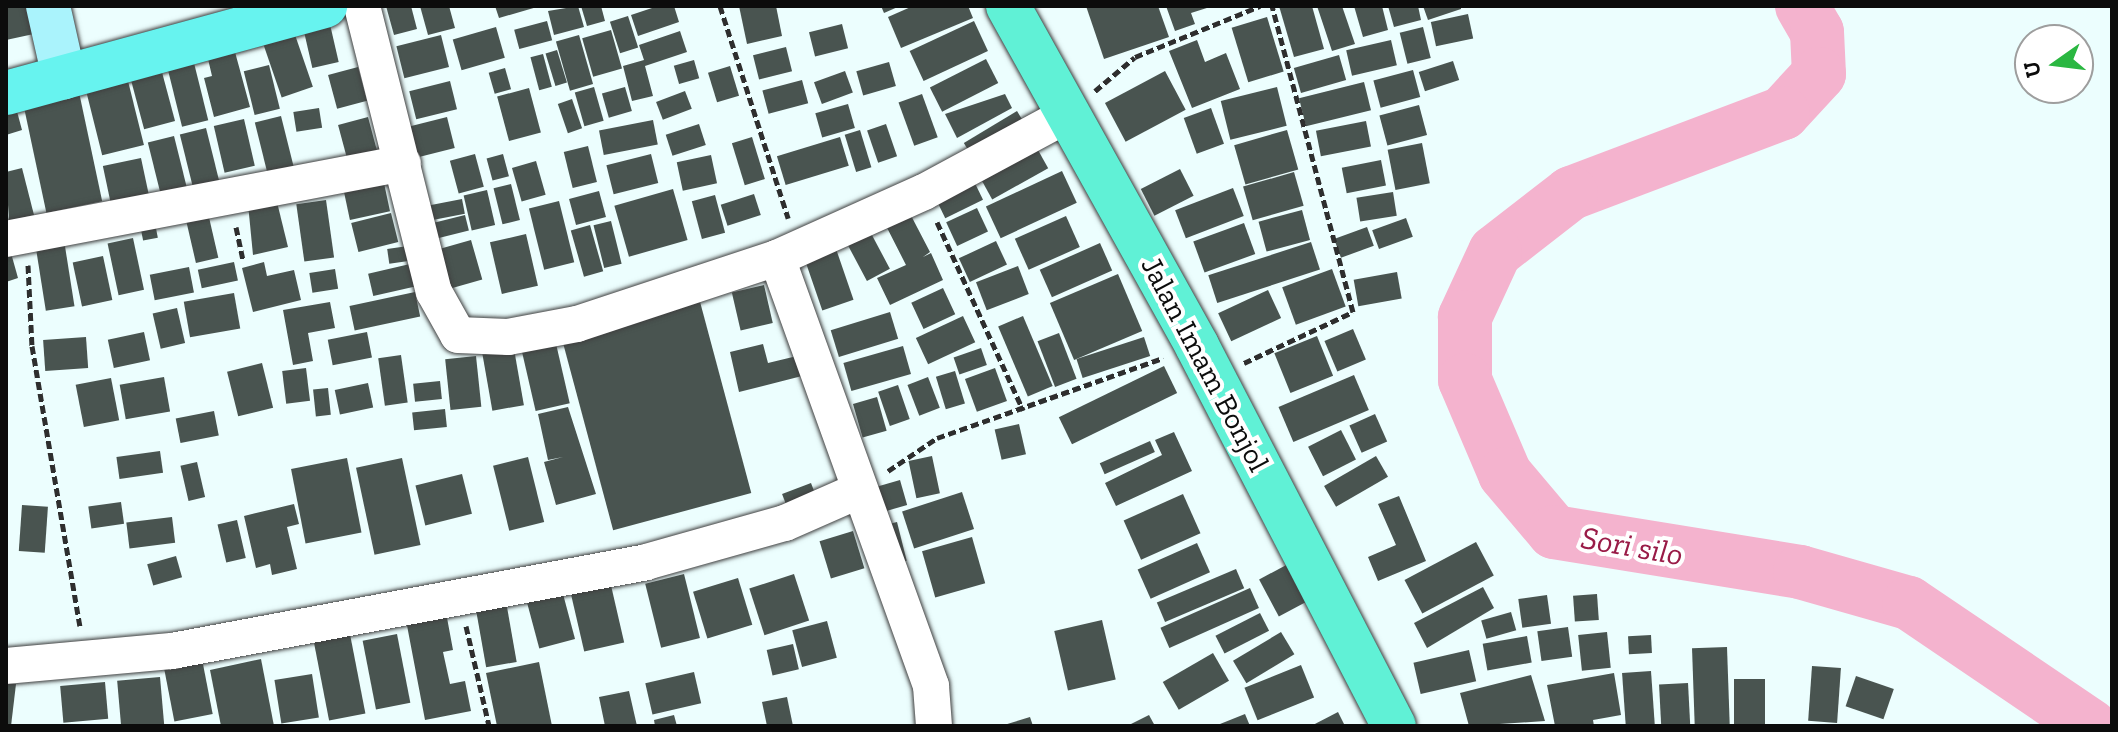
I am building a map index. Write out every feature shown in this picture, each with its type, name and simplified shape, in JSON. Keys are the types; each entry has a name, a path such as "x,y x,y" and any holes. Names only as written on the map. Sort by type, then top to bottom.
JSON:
{"highway":[{"name":"Jalan Imam Bonjol","path":"1008,6 1206,361 1394,726"}],"main road":[{"path":"48,6 64,77"},
{"path":"6,93 325,6"}],"street":[{"path":"362,6 434,292 458,335 548,331 787,254 924,192 1067,115"},
{"path":"17,237 403,163"},
{"path":"787,254 858,491 931,686 934,726"},
{"path":"6,666 84,663 458,593 646,562 785,523 858,491"}],"path":[{"path":"720,6 787,254"},
{"path":"1067,115 1135,57 1260,6"},
{"path":"858,491 937,438 1023,410 1206,361 1353,312 1272,6"},
{"path":"924,192 1023,410"},
{"path":"17,237 32,346 60,479 84,663"},
{"path":"458,593 489,726"}],"building":[{"path":"6,6 37,6 43,32 6,40"},
{"path":"386,6 411,6 417,29 394,35"},
{"path":"420,6 449,6 455,28 428,35"},
{"path":"495,6 536,6 537,7 499,18"},
{"path":"578,6 584,27 554,35 548,11"},
{"path":"581,6 601,6 605,21 587,26"},
{"path":"658,6 674,6 679,22 638,36 631,15"},
{"path":"739,6 776,6 782,36 747,44"},
{"path":"881,6 900,6 884,13"},
{"path":"913,6 968,6 973,18 901,48 888,17"},
{"path":"1086,6 1158,6 1169,37 1104,59"},
{"path":"1166,6 1210,7 1191,13 1195,24 1175,31"},
{"path":"1279,6 1312,6 1324,49 1294,57"},
{"path":"1317,6 1342,6 1355,44 1332,51"},
{"path":"1354,6 1382,6 1388,30 1363,37"},
{"path":"1388,6 1418,6 1421,20 1394,27"},
{"path":"1423,6 1461,6 1461,9 1428,20"},
{"path":"1468,14 1473,38 1436,46 1431,22"},
{"path":"628,16 638,47 620,53 610,22"},
{"path":"1267,17 1284,72 1248,82 1232,28"},
{"path":"329,20 339,62 312,68 303,26"},
{"path":"547,21 552,40 519,49 514,30"},
{"path":"974,21 988,51 924,81 910,51"},
{"path":"842,24 848,48 815,56 809,32"},
{"path":"496,27 505,58 462,70 453,39"},
{"path":"1423,27 1431,58 1407,64 1400,33"},
{"path":"293,29 313,87 282,97 262,40"},
{"path":"611,30 622,68 593,77 582,38"},
{"path":"680,31 687,52 645,66 653,96 632,101 623,66 644,60 639,45"},
{"path":"441,35 449,67 404,78 396,46"},
{"path":"579,35 593,84 570,91 556,42"},
{"path":"1197,40 1205,62 1226,53 1240,89 1192,108 1169,51"},
{"path":"1391,40 1397,65 1352,76 1346,50"},
{"path":"786,47 792,71 759,79 753,55"},
{"path":"557,50 567,83 555,86 546,54"},
{"path":"235,52 250,107 214,117 204,78 212,76 208,59"},
{"path":"543,54 552,87 539,90 530,57"},
{"path":"1339,55 1346,80 1301,93 1294,68"},
{"path":"986,59 998,83 942,112 930,88"},
{"path":"694,60 699,78 679,84 674,66"},
{"path":"159,61 175,121 144,129 128,69"},
{"path":"1453,61 1459,80 1425,91 1419,72"},
{"path":"889,62 896,86 863,95 856,71"},
{"path":"194,63 208,120 182,127 168,70"},
{"path":"269,65 280,109 255,115 244,71"},
{"path":"730,66 739,96 717,102 708,73"},
{"path":"358,67 367,101 337,109 328,75"},
{"path":"505,68 511,89 495,94 489,73"},
{"path":"1413,70 1420,97 1381,108 1373,81"},
{"path":"845,71 853,93 822,104 814,82"},
{"path":"1165,71 1186,110 1126,142 1105,103"},
{"path":"127,77 144,145 102,155 85,87"},
{"path":"76,78 102,201 46,213 20,90"},
{"path":"802,80 808,103 769,114 762,91"},
{"path":"450,81 457,109 416,119 409,91"},
{"path":"1364,82 1371,110 1306,126 1299,98"},
{"path":"594,87 604,121 584,126 575,93"},
{"path":"625,87 632,111 609,118 602,94"},
{"path":"1277,87 1287,126 1230,140 1221,101"},
{"path":"529,88 541,132 509,141 497,97"},
{"path":"685,91 692,109 663,120 656,102"},
{"path":"922,94 938,137 914,146 899,103"},
{"path":"1005,94 1012,108 957,138 945,114"},
{"path":"572,99 582,128 568,133 558,104"},
{"path":"15,104 22,130 6,135 6,107"},
{"path":"848,104 855,128 822,137 815,113"},
{"path":"1419,105 1427,135 1387,146 1379,116"},
{"path":"319,108 322,128 296,132 293,112"},
{"path":"1211,108 1224,144 1197,154 1184,118"},
{"path":"1017,111 1029,131 976,163 964,143"},
{"path":"281,116 295,172 269,179 255,123"},
{"path":"368,117 377,151 347,159 338,125"},
{"path":"447,117 455,148 410,159 402,128"},
{"path":"244,119 255,166 225,173 214,126"},
{"path":"653,120 658,145 604,155 599,130"},
{"path":"1366,121 1371,147 1321,156 1316,131"},
{"path":"699,124 706,145 673,156 666,135"},
{"path":"886,124 897,156 878,163 867,131"},
{"path":"206,128 220,185 194,192 180,135"},
{"path":"860,130 871,167 856,172 845,135"},
{"path":"1287,130 1298,169 1245,185 1234,145"},
{"path":"174,136 188,193 162,200 148,143"},
{"path":"752,137 765,179 745,185 732,143"},
{"path":"840,137 849,166 786,185 777,156"},
{"path":"1422,143 1430,183 1395,190 1388,150"},
{"path":"588,146 597,182 573,188 564,152"},
{"path":"1038,150 1048,168 992,199 982,181"},
{"path":"475,154 484,187 459,194 450,161"},
{"path":"503,154 509,176 493,181 487,158"},
{"path":"651,154 658,183 614,194 606,165"},
{"path":"711,155 717,183 683,191 677,162"},
{"path":"141,158 150,200 112,208 103,166"},
{"path":"1381,160 1386,186 1347,193 1342,168"},
{"path":"536,161 546,195 522,202 512,168"},
{"path":"22,168 34,215 9,221 6,172"},
{"path":"1180,169 1194,196 1154,216 1141,189"},
{"path":"969,171 983,200 945,218 931,189"},
{"path":"1062,171 1077,203 1001,238 986,206"},
{"path":"1294,172 1304,206 1253,220 1243,187"},
{"path":"384,183 390,211 350,220 344,192"},
{"path":"511,184 520,220 502,224 494,188"},
{"path":"1233,188 1244,216 1186,238 1175,210"},
{"path":"673,189 688,240 629,257 614,206"},
{"path":"487,190 495,225 472,230 464,195"},
{"path":"599,191 606,217 576,225 569,199"},
{"path":"1393,192 1397,216 1360,221 1356,198"},
{"path":"754,194 761,215 728,226 721,205"},
{"path":"715,195 725,233 702,239 692,201"},
{"path":"276,198 288,247 253,255 248,204"},
{"path":"462,199 465,214 431,220 429,205"},
{"path":"326,200 334,257 304,262 296,204"},
{"path":"559,201 574,262 544,270 529,208"},
{"path":"905,204 930,252 923,257 931,253 943,280 890,305 877,278 906,265 881,216"},
{"path":"977,208 988,232 957,246 946,222"},
{"path":"1302,210 1310,240 1267,252 1259,222"},
{"path":"208,213 218,258 196,263 186,218"},
{"path":"391,213 398,242 358,252 351,223"},
{"path":"465,215 469,231 436,239 432,223"},
{"path":"1066,216 1080,247 1029,270 1015,239"},
{"path":"154,218 158,238 143,240 139,221"},
{"path":"1406,218 1413,237 1379,249 1372,230"},
{"path":"611,221 622,264 604,268 594,225"},
{"path":"865,222 890,269 867,281 842,234"},
{"path":"1244,223 1255,254 1205,272 1193,241"},
{"path":"590,225 603,271 584,277 571,231"},
{"path":"1367,227 1374,246 1341,258 1334,239"},
{"path":"526,234 538,286 502,294 490,242"},
{"path":"133,238 144,290 119,295 108,243"},
{"path":"64,240 74,306 46,311 35,245"},
{"path":"471,240 482,279 452,288 440,249"},
{"path":"996,241 1007,265 970,282 959,258"},
{"path":"1311,242 1320,270 1217,303 1208,275"},
{"path":"834,243 854,300 822,310 803,254"},
{"path":"1100,243 1112,270 1052,297 1040,270"},
{"path":"408,246 410,261 389,264 387,249"},
{"path":"11,253 18,278 6,282 6,254"},
{"path":"103,256 112,300 82,306 73,262"},
{"path":"234,262 238,281 202,288 198,270"},
{"path":"264,262 267,276 294,270 301,300 253,312 242,268"},
{"path":"410,264 415,286 373,296 368,274"},
{"path":"1018,266 1029,294 987,310 976,282"},
{"path":"189,267 194,293 155,300 150,275"},
{"path":"335,269 338,289 312,293 309,273"},
{"path":"1332,269 1346,307 1296,325 1282,287"},
{"path":"1397,272 1402,299 1358,306 1354,280"},
{"path":"1118,274 1142,331 1074,360 1050,303"},
{"path":"764,285 773,323 741,330 732,292"},
{"path":"943,288 955,314 924,329 911,303"},
{"path":"1268,290 1281,318 1231,341 1218,313"},
{"path":"415,292 420,316 355,330 349,306"},
{"path":"234,293 240,328 190,337 184,302"},
{"path":"699,298 751,493 613,530 561,335"},
{"path":"330,302 335,328 308,333 313,361 293,365 283,310"},
{"path":"177,308 185,343 161,349 153,314"},
{"path":"890,312 898,339 839,357 831,330"},
{"path":"963,316 975,342 928,364 916,338"},
{"path":"1023,316 1053,386 1028,397 998,327"},
{"path":"1353,329 1366,359 1337,371 1324,341"},
{"path":"144,332 150,360 114,368 108,340"},
{"path":"367,332 372,358 333,365 328,340"},
{"path":"1059,333 1077,379 1055,387 1038,341"},
{"path":"554,335 570,403 536,411 520,343"},
{"path":"1317,336 1333,376 1290,393 1274,353"},
{"path":"86,337 88,368 45,371 43,340"},
{"path":"1144,337 1150,356 1083,378 1076,359"},
{"path":"763,344 768,363 797,356 802,376 739,392 730,352"},
{"path":"903,346 911,374 851,391 843,363"},
{"path":"981,348 987,365 959,374 954,357"},
{"path":"514,349 524,405 492,411 482,355"},
{"path":"401,355 408,403 385,406 378,358"},
{"path":"476,356 481,407 451,410 445,359"},
{"path":"262,363 273,408 238,416 227,372"},
{"path":"1164,366 1177,393 1072,444 1059,417"},
{"path":"306,368 310,401 286,404 282,371"},
{"path":"995,368 1007,401 977,412 965,379"},
{"path":"955,371 965,404 946,409 936,377"},
{"path":"1354,375 1369,410 1293,442 1279,407"},
{"path":"164,377 170,411 126,419 120,385"},
{"path":"928,377 940,408 919,416 907,385"},
{"path":"111,378 119,420 84,427 76,385"},
{"path":"440,381 442,399 415,402 413,384"},
{"path":"368,383 373,407 340,415 335,390"},
{"path":"898,385 910,419 890,426 878,392"},
{"path":"328,388 331,415 316,416 313,390"},
{"path":"877,397 887,431 863,438 853,404"},
{"path":"568,407 596,494 556,505 544,462 563,457 548,460 538,414"},
{"path":"445,409 447,427 414,430 412,412"},
{"path":"214,411 219,436 180,443 176,418"},
{"path":"1375,414 1387,441 1362,453 1349,425"},
{"path":"1019,424 1026,454 1002,460 995,430"},
{"path":"1341,430 1356,459 1323,476 1308,447"},
{"path":"1174,432 1192,471 1116,506 1105,483 1162,455 1155,440"},
{"path":"1150,441 1155,452 1105,474 1100,463"},
{"path":"160,451 163,473 119,479 116,457"},
{"path":"932,456 940,493 916,498 909,461"},
{"path":"1376,456 1388,477 1336,507 1324,486"},
{"path":"528,457 544,522 509,531 493,466"},
{"path":"347,458 362,533 306,543 291,469"},
{"path":"402,458 421,545 375,555 356,468"},
{"path":"197,462 205,497 189,501 180,466"},
{"path":"462,474 472,514 425,525 415,486"},
{"path":"900,480 907,505 882,512 875,487"},
{"path":"811,483 820,507 791,518 782,494"},
{"path":"962,492 974,529 914,549 902,511"},
{"path":"1183,494 1200,533 1141,560 1124,520"},
{"path":"1399,496 1426,561 1378,581 1368,557 1396,545 1378,504"},
{"path":"121,502 124,524 91,528 88,507"},
{"path":"294,504 299,524 287,527 297,569 272,575 270,564 256,568 244,516"},
{"path":"22,505 48,507 45,553 19,551"},
{"path":"172,517 175,543 130,548 126,523"},
{"path":"237,520 246,558 226,562 218,524"},
{"path":"897,522 907,561 885,566 876,527"},
{"path":"853,531 864,568 831,579 820,541"},
{"path":"972,537 985,583 935,597 922,551"},
{"path":"1476,542 1494,576 1422,614 1404,580"},
{"path":"1197,543 1210,572 1151,599 1138,569"},
{"path":"176,556 182,577 153,585 147,564"},
{"path":"1290,563 1310,600 1279,617 1259,579"},
{"path":"1236,569 1244,588 1165,622 1157,603"},
{"path":"684,574 700,638 661,648 645,584"},
{"path":"794,574 809,621 764,635 749,589"},
{"path":"738,578 752,625 707,639 693,592"},
{"path":"559,579 575,639 539,648 523,589"},
{"path":"610,581 624,642 584,652 570,590"},
{"path":"1483,587 1494,608 1427,648 1414,623"},
{"path":"1250,588 1259,608 1169,648 1160,628"},
{"path":"504,590 517,662 486,667 473,595"},
{"path":"1597,594 1599,620 1575,622 1573,596"},
{"path":"1547,595 1551,624 1522,628 1518,599"},
{"path":"445,607 453,650 443,652 450,684 465,681 471,711 425,720 405,615"},
{"path":"1511,612 1516,630 1486,639 1481,621"},
{"path":"1260,613 1269,631 1225,654 1215,636"},
{"path":"1102,620 1116,679 1068,690 1054,631"},
{"path":"827,621 837,658 802,667 792,630"},
{"path":"1568,627 1572,657 1541,661 1537,631"},
{"path":"349,629 365,713 329,720 313,636"},
{"path":"1281,632 1294,654 1246,683 1233,661"},
{"path":"1607,632 1611,668 1582,671 1578,635"},
{"path":"397,634 410,703 376,709 363,641"},
{"path":"1651,635 1652,653 1629,654 1628,636"},
{"path":"1527,636 1532,663 1487,670 1483,644"},
{"path":"793,644 799,669 773,675 767,650"},
{"path":"1727,647 1730,726 1695,726 1692,648"},
{"path":"1469,650 1476,681 1421,694 1413,663"},
{"path":"1213,653 1229,681 1179,710 1163,682"},
{"path":"202,659 213,714 174,721 164,666"},
{"path":"261,659 274,726 221,726 210,670"},
{"path":"539,662 552,726 497,726 486,673"},
{"path":"1301,665 1314,697 1258,720 1244,688"},
{"path":"1812,666 1841,668 1837,723 1808,721"},
{"path":"1651,671 1655,726 1626,726 1622,673"},
{"path":"694,672 701,703 652,714 645,683"},
{"path":"1614,673 1621,715 1593,720 1594,726 1555,726 1547,685"},
{"path":"312,674 319,717 281,723 274,680"},
{"path":"1531,675 1545,721 1469,726 1460,693"},
{"path":"1856,676 1894,689 1883,719 1846,706"},
{"path":"160,677 164,726 121,726 117,681"},
{"path":"1734,679 1765,679 1765,726 1734,726"},
{"path":"105,682 108,719 63,723 60,686"},
{"path":"6,683 16,684 11,726 6,725"},
{"path":"1688,683 1690,726 1661,726 1659,685"},
{"path":"629,691 637,726 605,726 599,697"},
{"path":"787,697 793,726 767,726 762,702"},
{"path":"1338,712 1345,726 1311,726"},
{"path":"1245,714 1250,726 1215,726"},
{"path":"674,715 677,726 655,726 654,720"},
{"path":"1149,715 1155,726 1127,726"},
{"path":"1030,717 1033,726 1004,726 1004,725"}],"waterway":[{"name":"Sori silo","path":"1802,6 1817,32 1819,74 1783,113 1571,193 1495,252 1465,317 1465,380 1505,474 1554,532 1800,572 1909,603 2091,726"}]}
